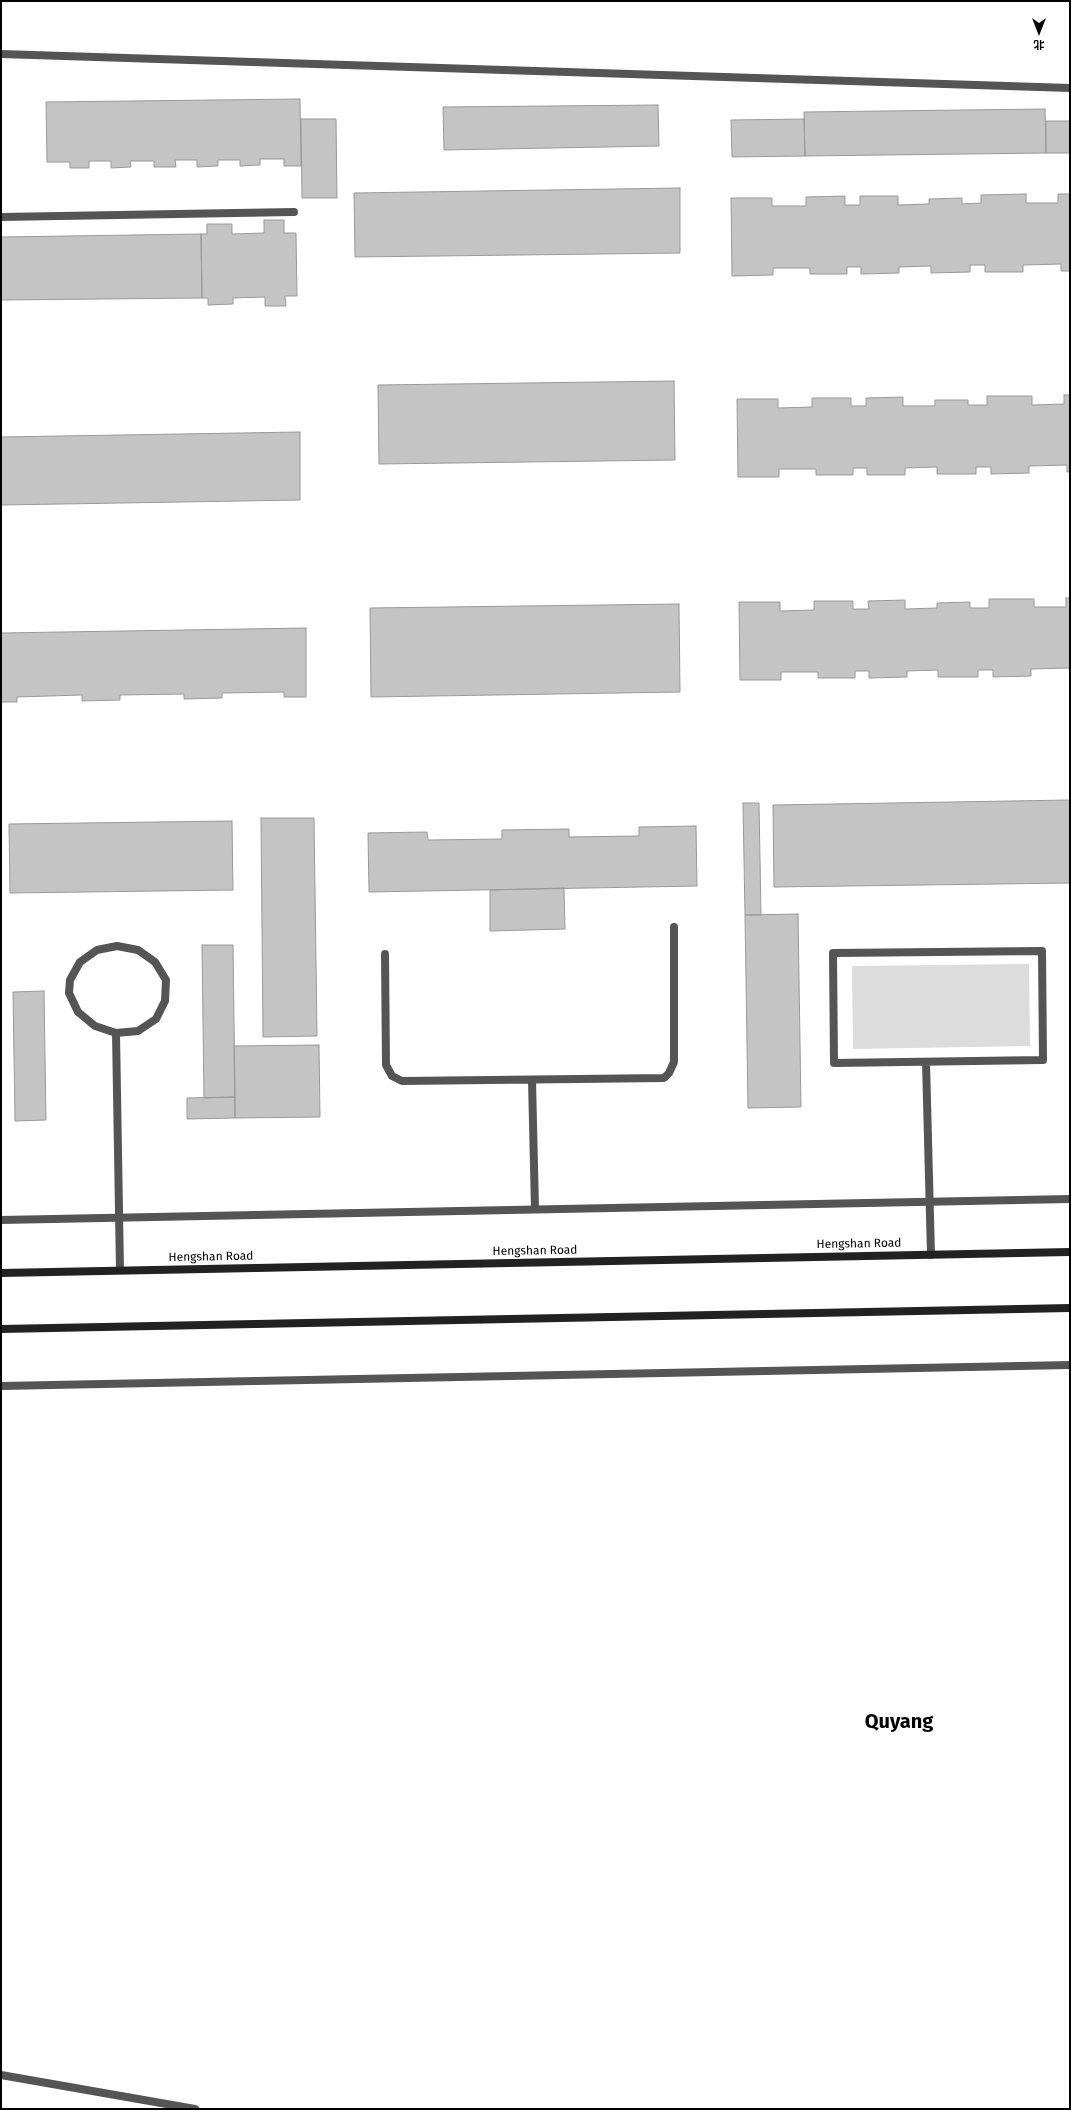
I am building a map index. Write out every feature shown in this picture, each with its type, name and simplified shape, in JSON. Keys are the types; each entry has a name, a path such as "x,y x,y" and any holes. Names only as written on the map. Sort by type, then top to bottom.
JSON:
{"main road":[{"name":"Hengshan Road","path":"1,1273 1070,1252"},
{"path":"1,1329 1070,1308"}],"street":[{"path":"1,54 1070,88"},
{"path":"1,217 294,212"},
{"path":"385,954 386,1065 392,1076 402,1081 664,1078 670,1073 674,1062 674,927"},
{"path":"117,946 138,950 155,962 166,980 165,1001 156,1019 138,1030 116,1033 95,1026 78,1012 69,993 70,980 80,962 97,950 117,946"},
{"path":"1042,951 1044,1060 926,1062 834,1063 833,953 1042,951"},
{"path":"116,1033 120,1270"},
{"path":"926,1062 931,1202 931,1254"},
{"path":"532,1080 534,1210"},
{"path":"1,1220 1070,1199"},
{"path":"1,1386 1070,1365"},
{"path":"1,2075 195,2109"}],"shaded area":[{"path":"1029,964 1030,1046 853,1049 852,966"}],"building":[{"path":"300,99 301,166 284,166 284,159 260,159 260,165 240,166 240,160 218,160 218,166 197,167 197,160 175,160 176,167 154,167 154,161 130,161 131,167 111,168 111,161 89,161 89,168 70,168 70,162 47,162 46,102"},
{"path":"658,105 659,146 444,150 443,107"},
{"path":"1045,109 1046,153 805,156 804,112"},
{"path":"301,119 336,119 337,198 302,198"},
{"path":"804,119 805,156 732,157 731,120"},
{"path":"1046,121 1070,121 1070,153 1046,153"},
{"path":"680,188 680,253 355,257 354,193"},
{"path":"1026,194 1026,203 1058,203 1058,194 1070,194 1070,271 1061,271 1061,264 1023,265 1023,272 985,272 985,265 970,265 970,272 931,273 931,266 899,267 899,273 861,274 861,267 847,267 847,274 810,274 810,268 773,268 773,275 732,276 731,198 772,198 772,206 806,206 806,197 845,196 845,205 860,205 860,196 898,196 898,205 929,204 929,199 962,198 962,204 981,203 981,195"},
{"path":"264,220 284,220 284,233 296,233 297,296 285,296 286,306 265,306 265,297 233,298 233,304 208,305 208,298 202,298 201,234 207,234 207,224 232,224 232,234 264,233"},
{"path":"201,234 202,298 1,300 1,237"},
{"path":"674,381 675,460 379,464 378,385"},
{"path":"1064,395 1070,395 1070,472 1067,472 1067,465 1029,466 1029,473 991,474 991,467 976,467 976,474 937,474 937,467 905,468 905,475 867,475 867,468 853,468 853,475 816,475 816,469 779,469 779,477 738,477 737,399 778,399 778,408 812,407 812,398 851,398 851,406 866,406 866,398 903,397 903,406 935,406 935,400 968,400 968,405 987,405 987,396 1032,396 1032,405 1064,404"},
{"path":"300,432 300,500 1,505 1,437"},
{"path":"1066,598 1070,598 1070,675 1069,668 1031,669 1031,676 993,677 993,670 978,670 978,677 938,677 938,670 907,671 907,677 869,678 869,671 855,671 855,678 818,678 818,672 781,672 781,680 740,680 739,602 780,602 780,611 814,610 814,601 853,601 853,609 869,609 868,601 905,600 905,609 937,608 937,603 970,602 970,608 989,608 989,599 1034,599 1034,607 1066,607"},
{"path":"679,604 680,692 371,697 370,608"},
{"path":"306,628 306,697 284,697 284,692 222,693 222,698 184,699 184,694 120,695 120,700 82,701 82,695 17,697 17,702 1,702 1,633"},
{"path":"1070,800 1070,883 774,887 773,805"},
{"path":"743,803 759,803 761,915 745,915"},
{"path":"261,818 314,818 317,1036 263,1037"},
{"path":"232,821 233,890 10,893 9,824"},
{"path":"696,826 697,886 369,892 368,833 427,832 428,840 502,839 502,830 569,829 569,837 639,836 639,827"},
{"path":"564,888 565,929 490,931 490,890"},
{"path":"798,914 801,1107 748,1108 745,915"},
{"path":"202,945 233,945 235,1097 204,1098"},
{"path":"44,991 46,1120 15,1121 13,992"},
{"path":"319,1045 320,1117 235,1118 234,1046"},
{"path":"235,1097 235,1118 187,1119 187,1098"}],"district":[{"name":"Quyang","path":"899,1722"}]}
